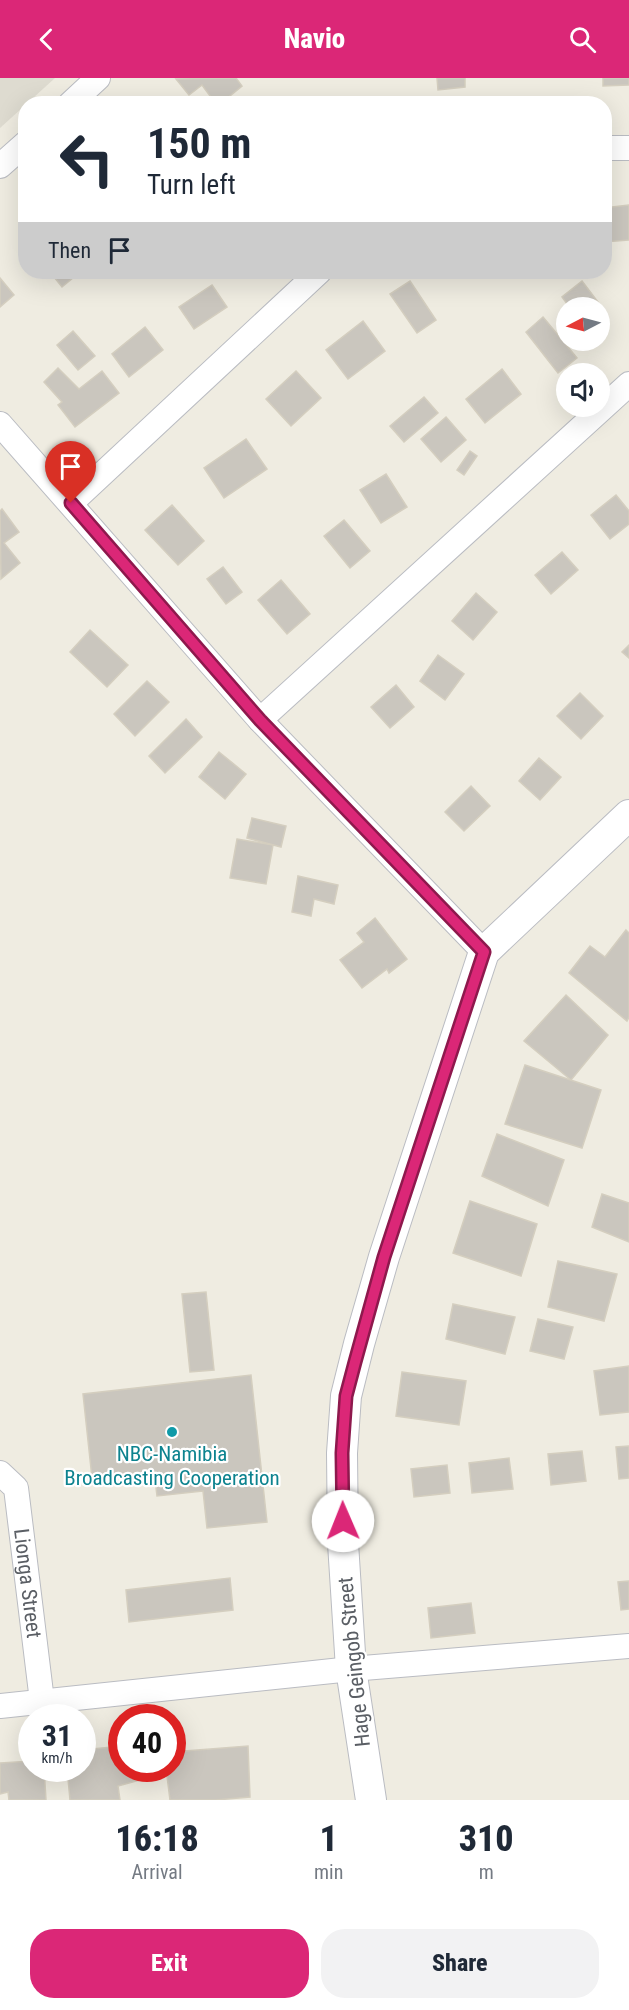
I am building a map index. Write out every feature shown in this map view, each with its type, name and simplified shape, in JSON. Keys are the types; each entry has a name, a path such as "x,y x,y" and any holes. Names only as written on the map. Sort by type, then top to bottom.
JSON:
{"street":[{"path":"79,96 98,78"},
{"path":"612,148 629,148"},
{"path":"0,166 18,150"},
{"path":"71,503 311,279"},
{"path":"260,720 629,384"},
{"path":"0,424 260,720 484,952"},
{"name":"Hage Geingob Street","path":"371,1800 351,1669 343,1543 342,1453 346,1396 384,1257 484,952 629,815"},
{"name":"Lionga Street","path":"0,1473 16,1488 42,1701"},
{"path":"0,1706 351,1669 629,1646"}],"shaded area":[{"path":"0,78 55,78 35,96 18,96 18,112 0,128"}],"building":[{"path":"236,78 242,86 230,96 210,96 202,85 189,95 176,79"},
{"path":"437,78 465,78 465,87 438,90"},
{"path":"603,78 629,78 629,85 603,86"},
{"path":"629,205 629,240 612,241 612,207"},
{"path":"0,278 14,295 0,307"},
{"path":"56,279 72,279 62,287"},
{"path":"410,281 436,320 417,333 390,294"},
{"path":"582,281 594,297 562,297"},
{"path":"212,285 227,307 194,329 179,307"},
{"path":"543,317 556,333 556,351 571,351 577,358 571,363 556,363 556,370 526,332"},
{"path":"363,321 385,351 348,379 326,350"},
{"path":"145,327 163,350 129,377 112,354"},
{"path":"73,331 95,356 78,370 57,345"},
{"path":"58,368 79,389 102,371 119,393 75,427 58,405 62,402 44,382"},
{"path":"502,369 521,394 485,423 466,399"},
{"path":"296,371 321,398 291,426 266,399"},
{"path":"424,397 438,413 404,442 390,426"},
{"path":"446,417 466,440 441,462 421,439"},
{"path":"246,439 267,469 224,498 204,468"},
{"path":"470,451 477,456 464,475 457,470"},
{"path":"386,474 407,507 381,523 360,490"},
{"path":"616,495 629,511 629,524 610,539 591,515"},
{"path":"172,505 204,541 178,565 145,530"},
{"path":"2,509 19,532 4,543 20,563 1,579 0,511"},
{"path":"344,520 370,551 350,568 324,536"},
{"path":"562,552 578,570 551,594 535,575"},
{"path":"223,567 242,592 226,604 207,579"},
{"path":"281,580 310,614 287,634 258,600"},
{"path":"476,593 497,612 473,640 452,621"},
{"path":"90,630 128,665 107,687 70,652"},
{"path":"629,645 629,658 622,652"},
{"path":"438,655 464,674 445,700 420,681"},
{"path":"147,681 169,702 135,736 114,714"},
{"path":"396,685 414,707 390,728 371,707"},
{"path":"580,693 603,716 581,739 557,716"},
{"path":"186,719 202,737 165,773 149,756"},
{"path":"219,752 246,774 225,799 199,777"},
{"path":"539,758 561,777 540,800 519,781"},
{"path":"471,786 490,806 464,831 445,812"},
{"path":"252,818 286,826 281,847 247,838"},
{"path":"237,839 273,845 266,884 230,878"},
{"path":"298,876 338,885 334,904 314,899 311,916 292,912"},
{"path":"375,918 407,959 389,973 387,969 362,988 340,960 364,942 357,933"},
{"path":"626,930 629,933 629,1017 627,1021 569,973 590,946 605,957"},
{"path":"566,995 608,1035 571,1080 524,1041"},
{"path":"525,1065 601,1090 582,1148 505,1124"},
{"path":"497,1134 564,1160 548,1206 482,1176"},
{"path":"602,1194 629,1203 629,1242 592,1227"},
{"path":"470,1201 537,1224 521,1276 453,1253"},
{"path":"558,1261 617,1274 604,1321 548,1307"},
{"path":"206,1292 214,1370 190,1372 182,1294"},
{"path":"453,1304 515,1317 505,1354 446,1339"},
{"path":"538,1319 573,1327 564,1359 530,1351"},
{"path":"629,1366 629,1412 600,1415 594,1371"},
{"path":"402,1372 466,1381 459,1425 396,1416"},
{"name":"NBC-Namibia Broadcasting Cooperation","path":"251,1375 267,1522 207,1528 203,1491 157,1496 154,1471 92,1478 83,1394"},
{"path":"629,1446 629,1478 619,1479 616,1447"},
{"path":"582,1451 586,1481 551,1485 548,1454"},
{"path":"509,1458 513,1489 472,1493 469,1463"},
{"path":"447,1465 450,1493 414,1497 411,1469"},
{"path":"230,1578 233,1610 129,1622 126,1590"},
{"path":"629,1581 629,1609 621,1610 618,1582"},
{"path":"471,1603 475,1633 431,1638 428,1608"},
{"path":"248,1746 250,1797 170,1800 168,1782 186,1782 186,1751"},
{"path":"108,1747 108,1782 133,1782 118,1786 120,1800 70,1800 68,1782 96,1782 96,1749"},
{"path":"18,1762 18,1782 45,1782 46,1800 9,1800 8,1792 0,1794 0,1763"}],"place":[{"name":"NBC-Namibia Broadcasting Cooperation","path":"172,1432"}],"route":[{"path":"71,503 260,720 484,952 384,1257 346,1396 342,1453 343,1521"}]}
